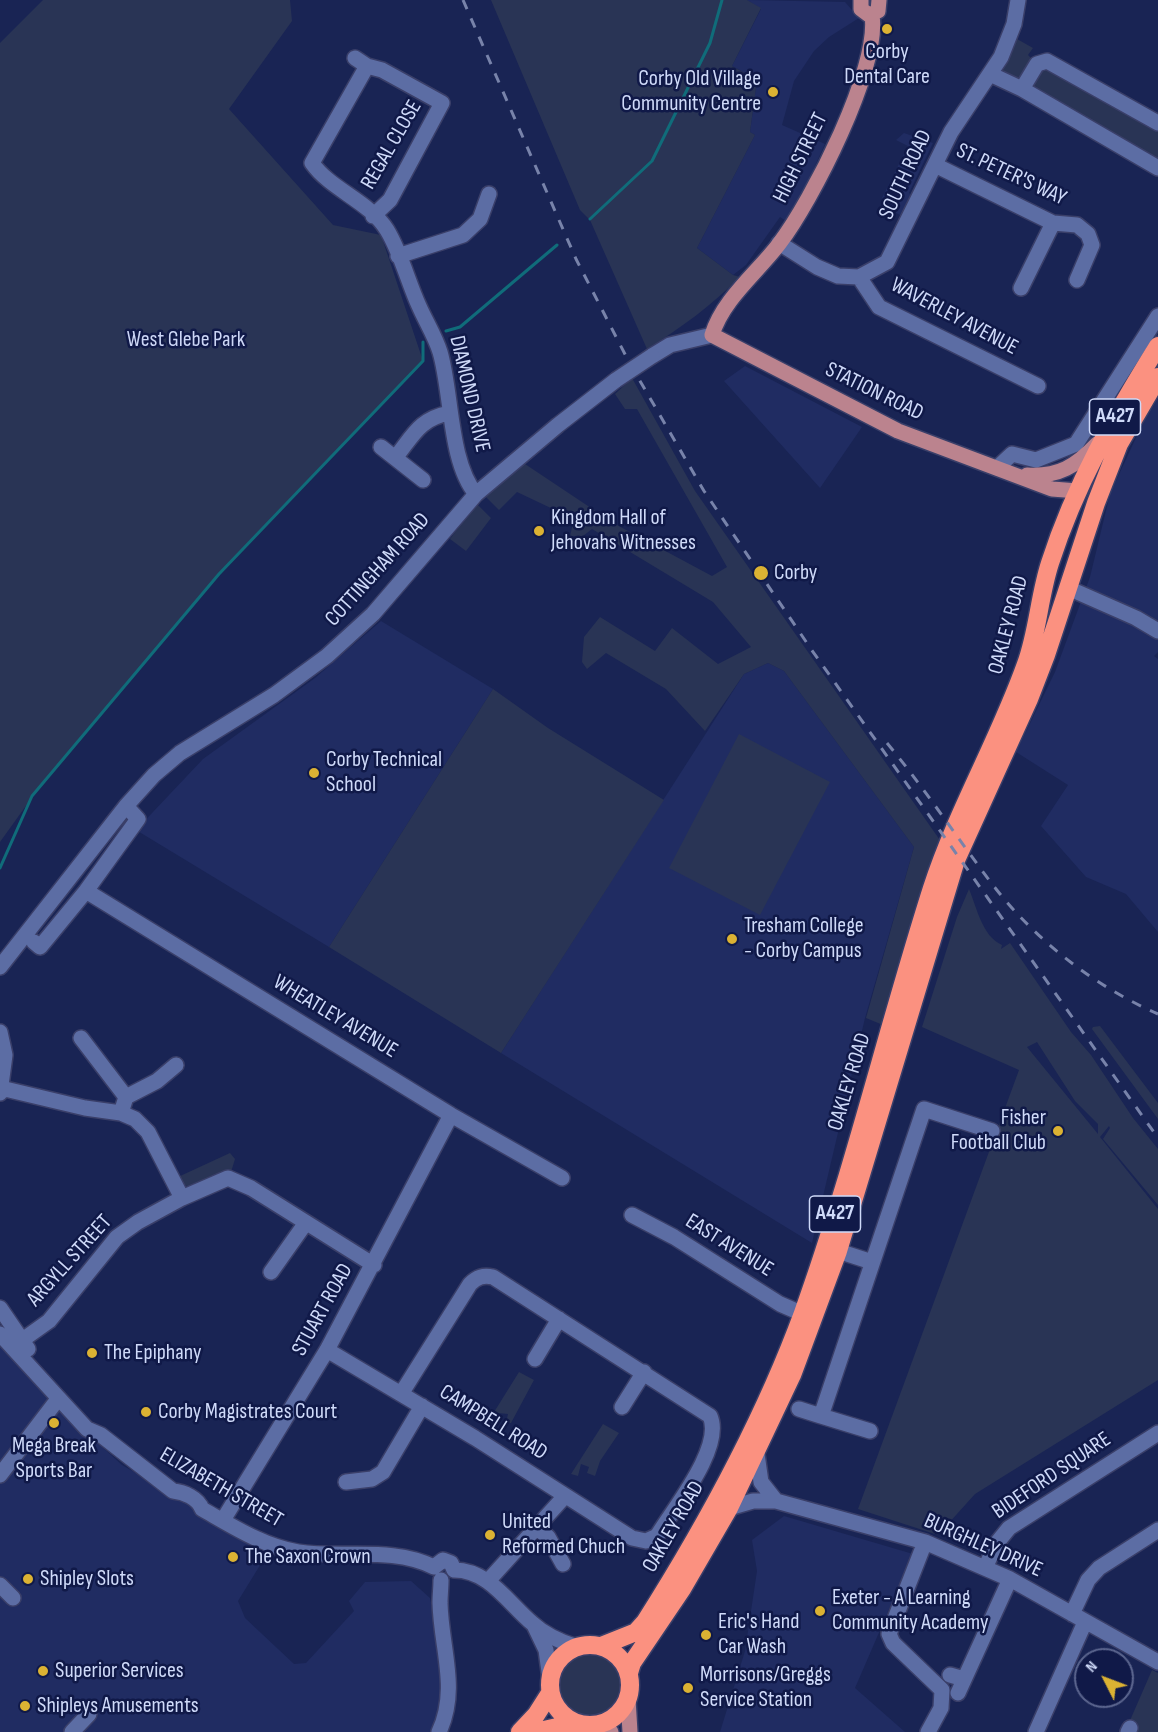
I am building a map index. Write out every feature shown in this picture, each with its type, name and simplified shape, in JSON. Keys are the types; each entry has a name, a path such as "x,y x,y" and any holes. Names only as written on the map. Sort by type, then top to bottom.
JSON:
{"highway":[{"name":"A427","path":"1111,441 1158,346"},
{"name":"A427","path":"1111,441 1158,377"},
{"path":"1078,491 1088,488 1111,441"},
{"name":"OAKLEY ROAD","path":"629,1673 632,1663 682,1589 729,1508 757,1454 792,1376 838,1251 956,860 1029,699 1096,503 1111,441"},
{"name":"OAKLEY ROAD","path":"601,1646 636,1632 675,1575 744,1449 803,1314 838,1205 932,888 962,811 1018,687 1038,626 1037,611 1050,565 1078,491"},
{"path":"1050,565 1058,580 1068,588"},
{"path":"1038,626 1047,614 1055,592 1060,588 1068,588"},
{"path":"520,1732 536,1715 550,1686 554,1666 563,1655 577,1647 601,1646 613,1652 623,1662 629,1673 628,1699 607,1728 575,1723 535,1732"},
{"path":"550,1686 560,1711 575,1723"}],"main road":[{"path":"861,0 863,12 872,15 880,8 879,0"},
{"name":"HIGH STREET","path":"712,335 727,305 779,243 816,188 857,92 873,33 872,15"},
{"name":"STATION ROAD","path":"712,335 873,419 1052,489 1078,491"},
{"name":"STATION ROAD","path":"1021,475 1061,472 1111,441"},
{"path":"1052,489 1059,498 1066,520"},
{"path":"628,1699 630,1732"}],"street":[{"name":"SOUTH ROAD","path":"859,277 878,268 892,255 962,113 990,74 1011,34 1018,0"},
{"name":"REGAL CLOSE","path":"361,62 382,70 442,104 390,200 373,216 320,173 312,163 361,62"},
{"path":"1022,89 1037,64 1047,62 1158,123"},
{"path":"990,74 1022,89 1158,168"},
{"name":"ST. PETER'S WAY","path":"935,165 1053,223 1077,225 1084,230 1091,239 1091,249 1077,280"},
{"path":"398,256 463,235 480,219 489,194"},
{"name":"DIAMOND DRIVE","path":"373,216 386,229 440,352 446,378 449,413 463,466 476,494"},
{"path":"1021,288 1053,223"},
{"path":"779,243 828,273 859,277"},
{"name":"WAVERLEY AVENUE","path":"859,277 879,307 1038,386"},
{"path":"997,468 1012,454 1036,460 1076,444 1158,316"},
{"name":"COTTINGHAM ROAD","path":"0,967 126,806 154,775 180,753 274,695 351,635 373,614 476,494 558,425 616,380 670,345 712,335"},
{"path":"395,458 420,426 432,417 449,413"},
{"path":"381,447 423,480"},
{"path":"1068,588 1136,618 1158,631"},
{"path":"34,942 40,947 86,891 138,819 126,806"},
{"name":"WHEATLEY AVENUE","path":"86,891 451,1115 562,1178"},
{"path":"0,1032 5,1055 1,1091 121,1113 135,1119 148,1132 183,1198"},
{"path":"81,1038 126,1097"},
{"path":"126,1097 160,1084 176,1065"},
{"path":"121,1113 126,1097"},
{"path":"821,1416 872,1262 917,1106 992,1131"},
{"name":"STUART ROAD","path":"223,1520 327,1350 374,1265 451,1115"},
{"name":"ARGYLL STREET","path":"21,1341 49,1321 117,1237 138,1222 183,1198 228,1178 251,1188 304,1224 374,1265"},
{"name":"EAST AVENUE","path":"632,1215 674,1238 780,1304 803,1314"},
{"path":"271,1272 304,1224"},
{"path":"838,1251 872,1262"},
{"path":"401,1394 475,1279 493,1277 644,1372 622,1407"},
{"path":"0,1307 0,1313"},
{"name":"ELIZABETH STREET","path":"0,1307 21,1341 97,1426 101,1435"},
{"path":"535,1359 560,1319"},
{"name":"ELIZABETH STREET","path":"0,1334 87,1429 101,1435 173,1491 177,1499 195,1510 202,1509 276,1547 350,1556 407,1556 437,1574 443,1560 451,1563 454,1570 466,1570 488,1581"},
{"name":"CAMPBELL ROAD","path":"327,1350 422,1406 632,1538 646,1541 657,1536 709,1451 714,1426 710,1416 644,1372"},
{"path":"0,1475 58,1398"},
{"path":"352,1476 372,1479 383,1472 422,1406"},
{"path":"799,1409 870,1431"},
{"name":"BIDEFORD SQUARE","path":"985,1568 996,1545 1009,1528 1158,1433"},
{"path":"757,1454 761,1482 776,1501"},
{"path":"565,1496 488,1581 533,1625 554,1638 577,1647"},
{"name":"BURGHLEY DRIVE","path":"729,1508 753,1501 776,1501 925,1542 1010,1579 1157,1658"},
{"path":"537,1528 548,1536 563,1564"},
{"path":"1036,1732 1079,1618 1088,1580 1099,1568 1158,1530"},
{"path":"925,1542 889,1634 893,1643 942,1690 940,1708 928,1732"},
{"path":"437,1574 450,1690 447,1713 439,1732"},
{"path":"957,1682 1010,1579"},
{"path":"0,1585 14,1598"},
{"path":"533,1625 546,1650 550,1686"},
{"path":"72,1732 89,1714"}],"shaded area":[{"path":"747,0 845,2 859,18 829,37 814,51 794,81 782,125 825,144 797,205 786,221 780,217 746,265 733,275 697,248 755,135 750,132 757,80 732,66 761,9"},
{"path":"904,133 933,143 909,193 912,195 902,216 881,205 884,199 882,198 908,146 896,140"},
{"path":"745,366 862,427 820,488 724,381"},
{"path":"1158,396 1158,652 1154,656 1158,659 1158,932 1126,894 1086,877 1041,826 1068,785 1016,752 1055,672 1090,577 1110,494 1145,418"},
{"name":"Corby Technical School","path":"381,621 493,689 329,947 136,830 203,759 315,678"},
{"name":"Tresham College - Corby Campus","path":"768,663 784,671 914,847 865,1018 812,1243 501,1053 744,674"},
{"path":"0,1346 64,1412 122,1465 264,1546 262,1562 238,1601 245,1618 294,1664 306,1663 354,1611 349,1601 365,1582 411,1581 430,1598 439,1636 444,1696 432,1732 0,1732"},
{"name":"Exeter - A Learning Community Academy","path":"784,1516 913,1554 855,1688 905,1732 720,1732 745,1651 757,1571 752,1540"}],"green space":[{"name":"West Glebe Park","path":"43,0 290,0 292,21 229,109 333,225 381,235 423,361 219,574 33,796 0,842 0,43"},
{"path":"491,0 747,0 761,8 732,66 757,80 750,132 755,135 697,248 733,275 740,277 696,316 647,349 590,220 580,210"},
{"path":"1017,39 1033,48 1028,55 1033,60 1021,78 1005,75 1003,70"},
{"path":"1044,67 1158,130 1158,161 1036,92 1031,85"},
{"path":"632,378 695,491 942,843 883,1025 866,1018 914,847 784,671 768,663 744,674 705,731 666,689 606,653 587,669 582,662 584,637 600,617 655,651 672,628 718,664 751,647 713,602 592,529 583,536 570,536 574,519 517,492 499,510 484,495 522,462 615,524 712,576 727,567 637,409 625,409 615,394"},
{"path":"476,503 491,518 466,551 450,539"},
{"path":"493,689 548,728 664,800 501,1053 329,947"},
{"path":"739,734 830,782 760,915 669,868"},
{"path":"969,889 981,921 990,935 1002,945 1001,949 1010,943 1071,1032 1091,1055 1133,1118 1158,1149 1158,1205 1103,1139 1109,1126 1100,1137 1158,1209 1158,1380 975,1494 938,1535 858,1509 1019,1070 922,1027 957,917","holes":["1037,1042 1075,1101 1098,1124 1098,1134 1027,1047"]},
{"path":"1100,1026 1158,1103 1158,1119 1092,1029"},
{"path":"230,1153 235,1159 231,1172 216,1174 189,1187 182,1184 178,1177"},
{"path":"519,1372 534,1380 511,1423 506,1423 508,1414 498,1413 492,1428 486,1425"},
{"path":"603,1424 619,1433 600,1461 595,1476 587,1473 589,1467 581,1464 578,1476 571,1474"},
{"path":"590,1653 608,1659 616,1667 622,1685 616,1703 608,1711 590,1717 572,1711 564,1703 558,1685 564,1667 572,1659"},
{"path":"1152,1670 1158,1673 1158,1732 1132,1732 1128,1725"}],"waterway":[{"path":"590,219 652,161 710,43 722,0"},
{"path":"446,331 460,327 557,245"},
{"path":"0,868 32,796 219,574 423,361 423,342"}],"railway":[{"path":"463,0 576,259 629,362 704,491 811,649 1158,1138"},
{"path":"887,743 996,889 1030,927 1049,945 1091,977 1112,991 1158,1014"}],"place":[{"name":"Corby Dental Care","path":"887,29"},
{"name":"Corby Old Village Community Centre","path":"773,92"},
{"name":"Kingdom Hall of Jehovahs Witnesses","path":"539,531"},
{"name":"Corby","path":"761,573"},
{"name":"Corby Technical School","path":"314,773"},
{"name":"Tresham College - Corby Campus","path":"732,939"},
{"name":"Fisher Football Club","path":"1058,1131"},
{"name":"The Epiphany","path":"92,1353"},
{"name":"Corby Magistrates Court","path":"146,1412"},
{"name":"Mega Break Sports Bar","path":"54,1423"},
{"name":"United Reformed Chuch","path":"490,1535"},
{"name":"The Saxon Crown","path":"233,1557"},
{"name":"Shipley Slots","path":"28,1579"},
{"name":"Exeter - A Learning Community Academy","path":"820,1611"},
{"name":"Eric's Hand Car Wash","path":"706,1635"},
{"name":"Superior Services","path":"43,1671"},
{"name":"Morrisons/Greggs Service Station","path":"688,1688"},
{"name":"Shipleys Amusements","path":"25,1706"}]}
